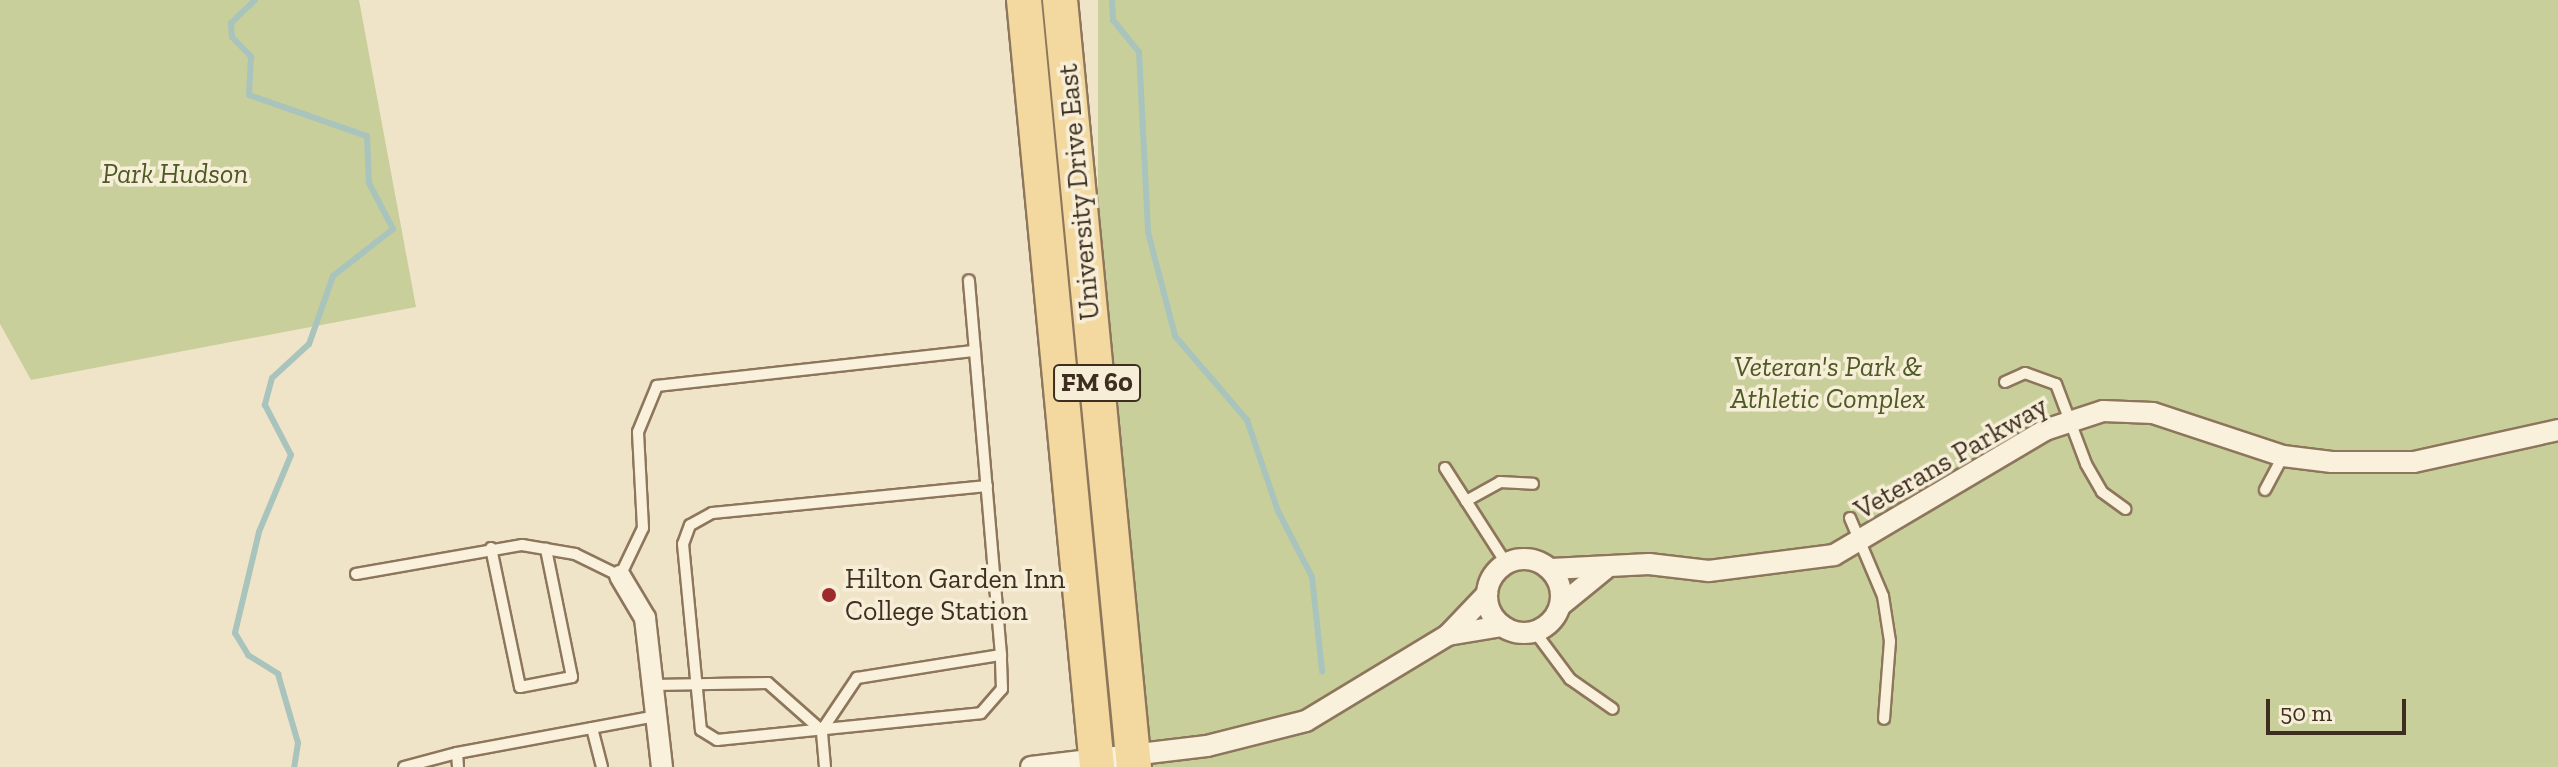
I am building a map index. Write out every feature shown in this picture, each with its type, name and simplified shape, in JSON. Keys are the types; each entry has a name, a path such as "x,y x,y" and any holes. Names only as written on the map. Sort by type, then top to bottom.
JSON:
{"main road":[{"name":"University Drive East","path":"1024,0 1097,764"},
{"name":"University Drive East","path":"1060,0 1133,762"}],"street":[{"name":"Veterans Parkway","path":"1551,569 1776,567 1859,545 2045,430 2103,411 2153,413 2283,456 2414,462 2558,430"},
{"path":"1031,767 1133,762 1257,737 1306,721 1448,635 1487,594 1506,563 1529,559 1551,569 1561,605"},
{"path":"1448,635 1502,626 1535,632 1561,605 1605,569"},
{"path":"620,576 645,618 662,767"},
{"path":"1487,594 1502,626"}],"lane":[{"path":"969,280 987,486 1001,655 1002,689 981,713 822,730 708,737 697,682 683,544 700,517 987,486"},
{"path":"356,574 491,548 546,549 620,576 643,528 638,432 657,386 975,351"},
{"path":"2005,382 2042,374 2056,384 2102,492 2125,509"},
{"path":"2265,490 2283,456"},
{"path":"1445,468 1506,563"},
{"path":"1466,501 1500,482 1533,484"},
{"path":"1850,518 1883,596 1890,641 1884,719"},
{"path":"491,548 520,687 572,677 546,549"},
{"path":"1535,632 1570,679 1613,709"},
{"path":"825,767 822,730 870,670 1001,655"},
{"path":"653,685 768,683 797,715 822,730"},
{"path":"404,767 457,753 656,716"},
{"path":"592,728 599,765"},
{"path":"457,753 458,767"}],"green space":[{"name":"Park Hudson","path":"0,0 359,0 416,307 31,380 0,324"},
{"name":"Veteran's Park & Athletic Complex","path":"1098,0 2558,0 2558,767 1098,767"}],"waterway":[{"path":"255,0 231,23 232,37 251,57 249,95 367,136 369,183 393,229 333,276 309,344 272,378 265,405 291,455 259,532 235,633 248,655 278,674 298,743 294,767"},
{"path":"1112,0 1113,20 1139,52 1148,232 1175,336 1247,420 1278,511 1312,577 1322,671"}],"place":[{"name":"Hilton Garden Inn College Station","path":"829,595"}]}
